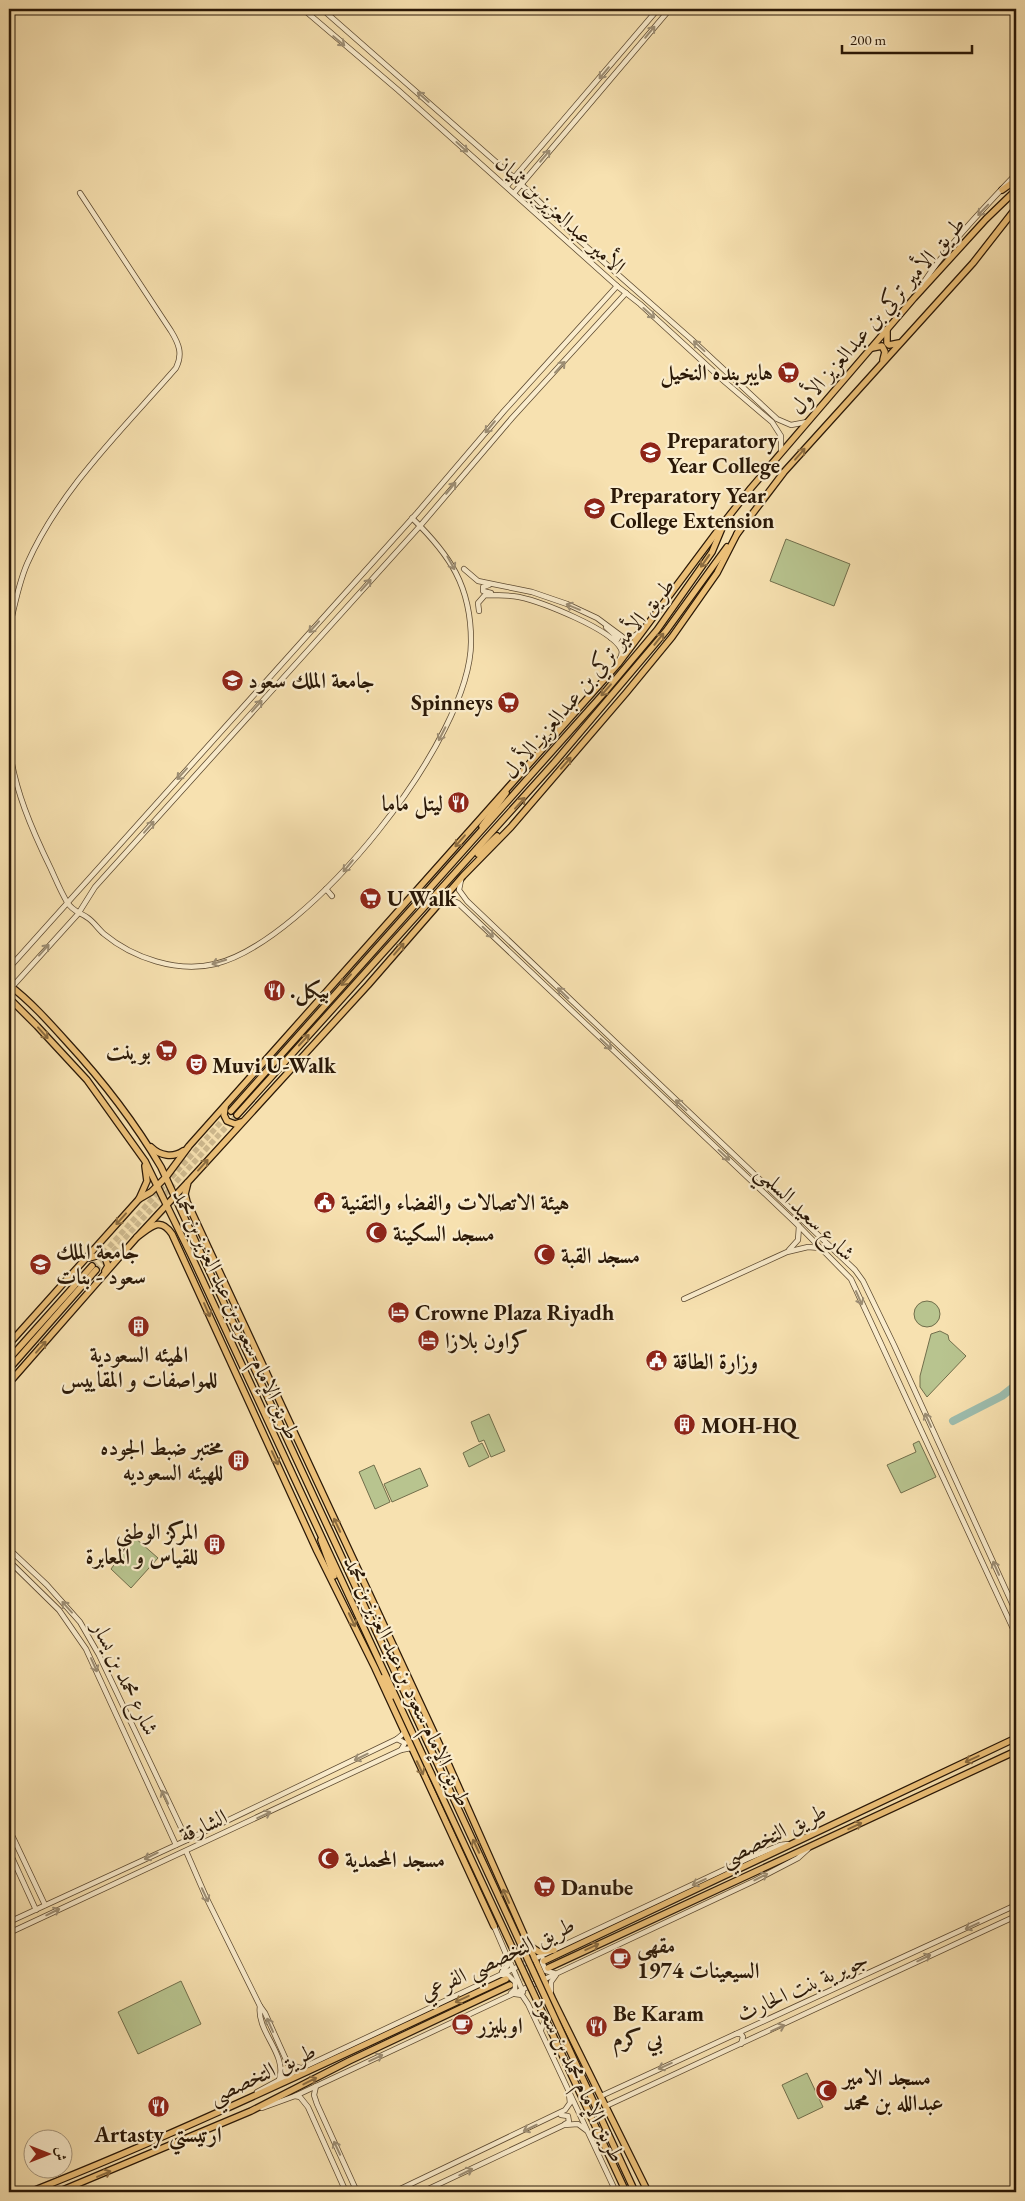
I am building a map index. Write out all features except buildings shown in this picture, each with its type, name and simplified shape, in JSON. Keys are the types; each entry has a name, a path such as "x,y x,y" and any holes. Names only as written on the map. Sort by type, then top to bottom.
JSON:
{"main road":[{"path":"1002,190 1016,180"},
{"name":"طريق الأمير تركي بن عبدالعزيز الأول","path":"231,1111 657,630 712,552 725,521 781,451 914,298 986,219 1016,190"},
{"name":"طريق الأمير تركي بن عبدالعزيز الأول","path":"237,1115 448,882 620,687 666,631 784,472 973,263 1016,208"},
{"path":"1008,220 1016,215"},
{"path":"887,329 886,339 889,345 900,342"},
{"path":"871,348 882,346 885,352 883,362"},
{"path":"9,1344 139,1199 166,1177 189,1146 618,664 725,521"},
{"path":"9,1383 137,1236 350,1005 463,876 511,827 626,694 672,637 717,573 738,532"},
{"path":"448,868 517,777"},
{"path":"448,882 542,790"},
{"path":"10,986 46,1018 95,1072 156,1152 167,1155 179,1154 189,1146"},
{"name":"طريق الإمام سعود بن عبد العزيز بن محمد","path":"9,998 87,1080 145,1161 167,1203 626,2192"},
{"path":"229,1101 224,1112 227,1121 235,1124 245,1119"},
{"path":"121,1126 130,1119"},
{"name":"طريق الإمام سعود بن عبد العزيز بن محمد","path":"145,1140 175,1194 262,1385 414,1708 439,1767 635,2192"},
{"path":"139,1199 146,1181 145,1161"},
{"path":"188,1182 185,1194 189,1207 245,1330 443,1752 553,2000 648,2192"},
{"path":"137,1236 154,1225 159,1224 167,1227 172,1234 317,1551 375,1668 494,1926"},
{"path":"185,1242 194,1283"},
{"path":"85,1260 100,1254 105,1257 108,1266 101,1279"},
{"path":"207,1264 245,1330"},
{"path":"9,1359 94,1268 9,1369"},
{"path":"312,1515 341,1598"},
{"path":"396,1654 414,1708"},
{"path":"375,1668 395,1702 403,1710"},
{"name":"طريق التخصصي","path":"544,1961 1016,1738"},
{"name":"طريق التخصصي","path":"548,1968 1016,1752"},
{"path":"528,1944 539,1952 554,1950"},
{"name":"طريق التخصصي","path":"30,2192 121,2156 506,1979"},
{"name":"طريق التخصصي","path":"58,2192 251,2111 349,2061 510,1985"},
{"path":"633,2159 643,2192"}],"street":[{"name":"الأمير عبدالعزيز بن ثنيان","path":"303,9 507,186 617,286 772,422 777,427 781,436 781,451"},
{"name":"الأمير عبدالعزيز بن ثنيان","path":"322,9 521,184 580,241 691,339 777,419 791,425 807,422"},
{"path":"507,186 658,9"},
{"path":"514,193 670,9"},
{"path":"914,298 940,258 1016,174"},
{"path":"9,630 17,593 27,564 46,530 84,473 176,368 180,360 179,346 174,336 80,193"},
{"path":"9,968 617,286"},
{"path":"10,986 78,914 95,887 420,526 512,418 626,293"},
{"path":"593,314 601,321"},
{"path":"504,411 512,418"},
{"path":"9,745 14,774 33,833 67,902 78,914 88,918 105,934 134,953 168,964 215,964 254,947 285,924 326,889 394,811 428,761 454,707 470,656 471,624 465,592 443,550 412,518"},
{"path":"464,569 478,581 550,598 597,618 627,638 646,629"},
{"path":"502,586 485,586 483,591 540,602 615,640 618,638 597,618"},
{"path":"479,612 478,604 485,595 509,596"},
{"path":"606,635 622,651 618,664"},
{"path":"197,758 205,765"},
{"path":"463,876 459,890 467,900"},
{"path":"326,889 332,896"},
{"path":"462,906 458,901 460,899 467,900"},
{"name":"شارع سعيد السلمي","path":"436,908 452,900 462,906 799,1226 851,1279 1016,1635"},
{"name":"شارع سعيد السلمي","path":"467,900 855,1270 863,1281 894,1345 1016,1612"},
{"path":"787,1252 798,1240 799,1226"},
{"path":"684,1299 787,1252 808,1247 821,1248"},
{"name":"شارع محمد بن يسار","path":"9,1549 47,1585 80,1622 99,1655 182,1833 187,1840"},
{"name":"شارع محمد بن يسار","path":"9,1561 59,1610 86,1649 176,1845"},
{"path":"998,1597 1007,1592"},
{"name":"الشارقة","path":"9,1922 223,1823 397,1739 404,1733"},
{"path":"397,1739 405,1743 401,1750"},
{"name":"الشارقة","path":"9,1933 401,1750 411,1748"},
{"path":"223,1823 227,1832"},
{"path":"9,1829 45,1905"},
{"path":"172,1835 179,1836 182,1833"},
{"name":"طريق التخصصي الفرعي","path":"219,2112 302,2068 747,1859 780,1845 792,1843"},
{"name":"طريق التخصصي الفرعي","path":"251,2111 295,2096 754,1881 798,1858 811,1847"},
{"path":"9,1851 36,1910"},
{"path":"186,1851 206,1897 265,2013 288,2064 302,2068"},
{"path":"82,1889 85,1896"},
{"name":"جويرية بنت الحارث","path":"601,2096 1016,1905"},
{"name":"جويرية بنت الحارث","path":"606,2106 1016,1916"},
{"path":"494,1926 528,2004"},
{"path":"554,1950 542,1962 548,1973 558,1972"},
{"path":"498,1976 507,1966 506,1954"},
{"path":"553,2000 550,1986 558,1972"},
{"path":"498,1976 508,1975 515,1982 515,1989 506,1997"},
{"name":"طريق الإمام محمد بن سعود","path":"506,1997 519,1994 528,2004 617,2192"},
{"path":"260,2006 258,2016 280,2064 281,2073 278,2080"},
{"path":"542,2034 542,2025 549,2018 557,2015 562,2017 566,2023"},
{"path":"747,2029 744,2035 751,2040"},
{"path":"736,2034 741,2034 743,2037 741,2044"},
{"path":"549,2119 568,2107 570,2103 566,2085"},
{"path":"316,2086 314,2095 357,2192"},
{"path":"620,2087 620,2094 624,2098"},
{"path":"295,2096 300,2097 304,2102 346,2192"},
{"path":"317,2128 312,2115 312,2110 314,2109 318,2111 326,2124"},
{"path":"394,2192 549,2119 564,2114 568,2116 568,2122 553,2130 422,2192"},
{"path":"553,2130 570,2124 578,2124 590,2135"}],"green space":[{"path":"786,539 850,564 834,606 770,581"},
{"path":"927,1301 936,1305 940,1314 936,1323 927,1327 918,1323 914,1314 918,1305"},
{"path":"940,1331 948,1335 949,1340 966,1356 927,1397 920,1387 920,1376 931,1334"},
{"path":"489,1414 505,1451 491,1457 484,1440 479,1442 471,1422"},
{"path":"919,1441 936,1477 901,1493 887,1465 916,1452 913,1444"},
{"path":"482,1443 489,1457 469,1467 463,1453"},
{"path":"374,1465 390,1502 375,1509 359,1472"},
{"path":"420,1468 428,1486 392,1502 384,1484"},
{"path":"134,1537 158,1558 131,1588 111,1569"},
{"path":"181,1981 201,2024 138,2054 118,2012"},
{"path":"807,2073 823,2107 798,2119 782,2085"}],"waterway":[{"path":"953,1421 1002,1396 1016,1385"}],"tunnel":[{"path":"92,1266 231,1111"},
{"path":"96,1270 237,1115"},
{"path":"506,1979 544,1961"},
{"path":"514,1983 544,1969"}],"place":[{"name":"هايبربنده النخيل","path":"789,372"},
{"name":"Preparatory Year College","path":"651,453"},
{"name":"Preparatory Year College Extension","path":"594,508"},
{"name":"جامعة الملك سعود","path":"232,680"},
{"name":"Spinneys","path":"509,702"},
{"name":"ليتل ماما","path":"459,803"},
{"name":"U Walk","path":"371,898"},
{"name":".بيكل","path":"274,990"},
{"name":"بوينت","path":"167,1051"},
{"name":"Muvi U-Walk","path":"196,1065"},
{"name":"هيئة الاتصالات والفضاء والتقنية","path":"325,1202"},
{"name":"مسجد السكينة","path":"377,1233"},
{"name":"مسجد القبة","path":"545,1255"},
{"name":"جامعة الملك سعود - بنات","path":"40,1264"},
{"name":"Crowne Plaza Riyadh","path":"399,1312"},
{"name":"الهيئه السعودية للمواصفات و المقاييس","path":"139,1327"},
{"name":"كراون بلازا","path":"429,1340"},
{"name":"وزارة الطاقة","path":"657,1361"},
{"name":"MOH-HQ","path":"685,1425"},
{"name":"مختبر ضبط الجوده للهيئه السعوديه","path":"239,1460"},
{"name":"المركز الوطني للقياس و المعابرة","path":"214,1544"},
{"name":"مسجد المحمدية","path":"329,1859"},
{"name":"Danube","path":"545,1887"},
{"name":"مقهى السيعينات 1974","path":"621,1958"},
{"name":"اوبليزر","path":"462,2025"},
{"name":"Be Karam بي كرم","path":"597,2026"},
{"name":"مسجد الامير عبدالله بن محمد","path":"827,2090"},
{"name":"Artasty ارتيستي","path":"158,2107"}]}
